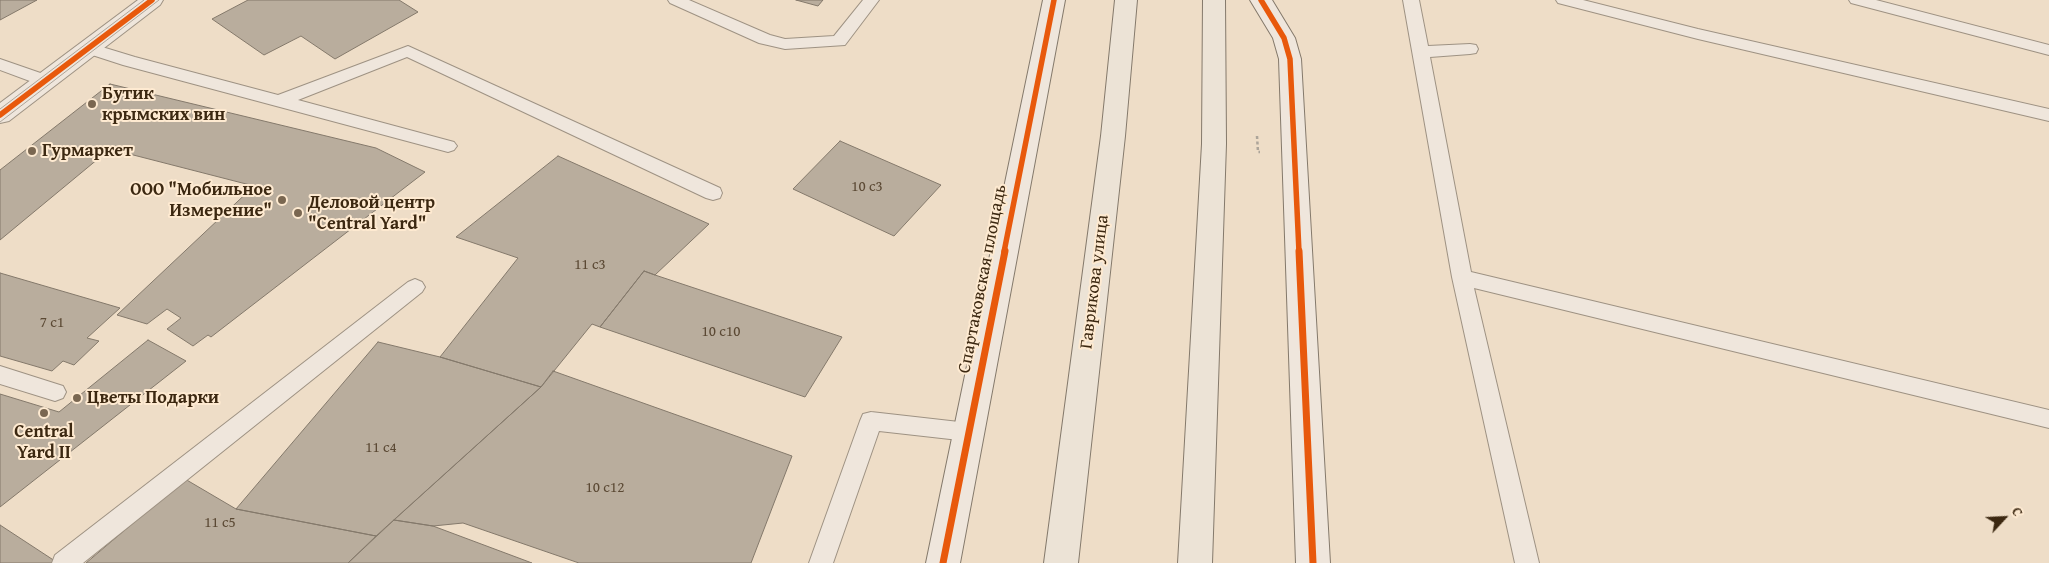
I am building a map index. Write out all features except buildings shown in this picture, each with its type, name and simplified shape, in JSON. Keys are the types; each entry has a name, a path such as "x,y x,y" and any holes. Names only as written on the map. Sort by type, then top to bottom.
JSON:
{"main road":[{"name":"Гаврикова улица","path":"1061,563 1113,136 1126,0"},
{"path":"1195,563 1214,144 1214,0"}],"street":[{"path":"1,112 46,81 152,0"},
{"name":"Спартаковская площадь","path":"942,563 1054,0"},
{"path":"1261,0 1277,24 1290,59 1313,563"}],"lane":[{"path":"676,0 765,39 785,44 839,41 871,0"},
{"path":"1411,0 1462,278 1527,563"},
{"path":"1564,0 1698,34 2049,115"},
{"path":"1857,0 2049,50"},
{"path":"89,48 129,62 448,146"},
{"path":"1421,52 1470,49"},
{"path":"279,101 408,52 713,193"},
{"path":"0,64 46,81"},
{"path":"1462,278 2049,419"},
{"path":"64,563 415,287"},
{"path":"0,376 55,392"},
{"path":"821,563 871,421 968,432"}],"tram line":[{"path":"0,109 144,0"},
{"path":"0,122 159,0"}],"cycle path":[{"path":"0,115 152,0"},
{"path":"943,563 1054,0"},
{"path":"1261,0 1284,38 1290,59 1313,563"}],"place":[{"name":"Бутик крымских вин","path":"92,104"},
{"name":"Гурмаркет","path":"32,151"},
{"name":"ООО \"Мобильное Измерение\"","path":"282,200"},
{"name":"Деловой центр \"Central Yard\"","path":"298,213"},
{"name":"Цветы Подарки","path":"77,398"},
{"name":"Central Yard II","path":"44,413"}]}
